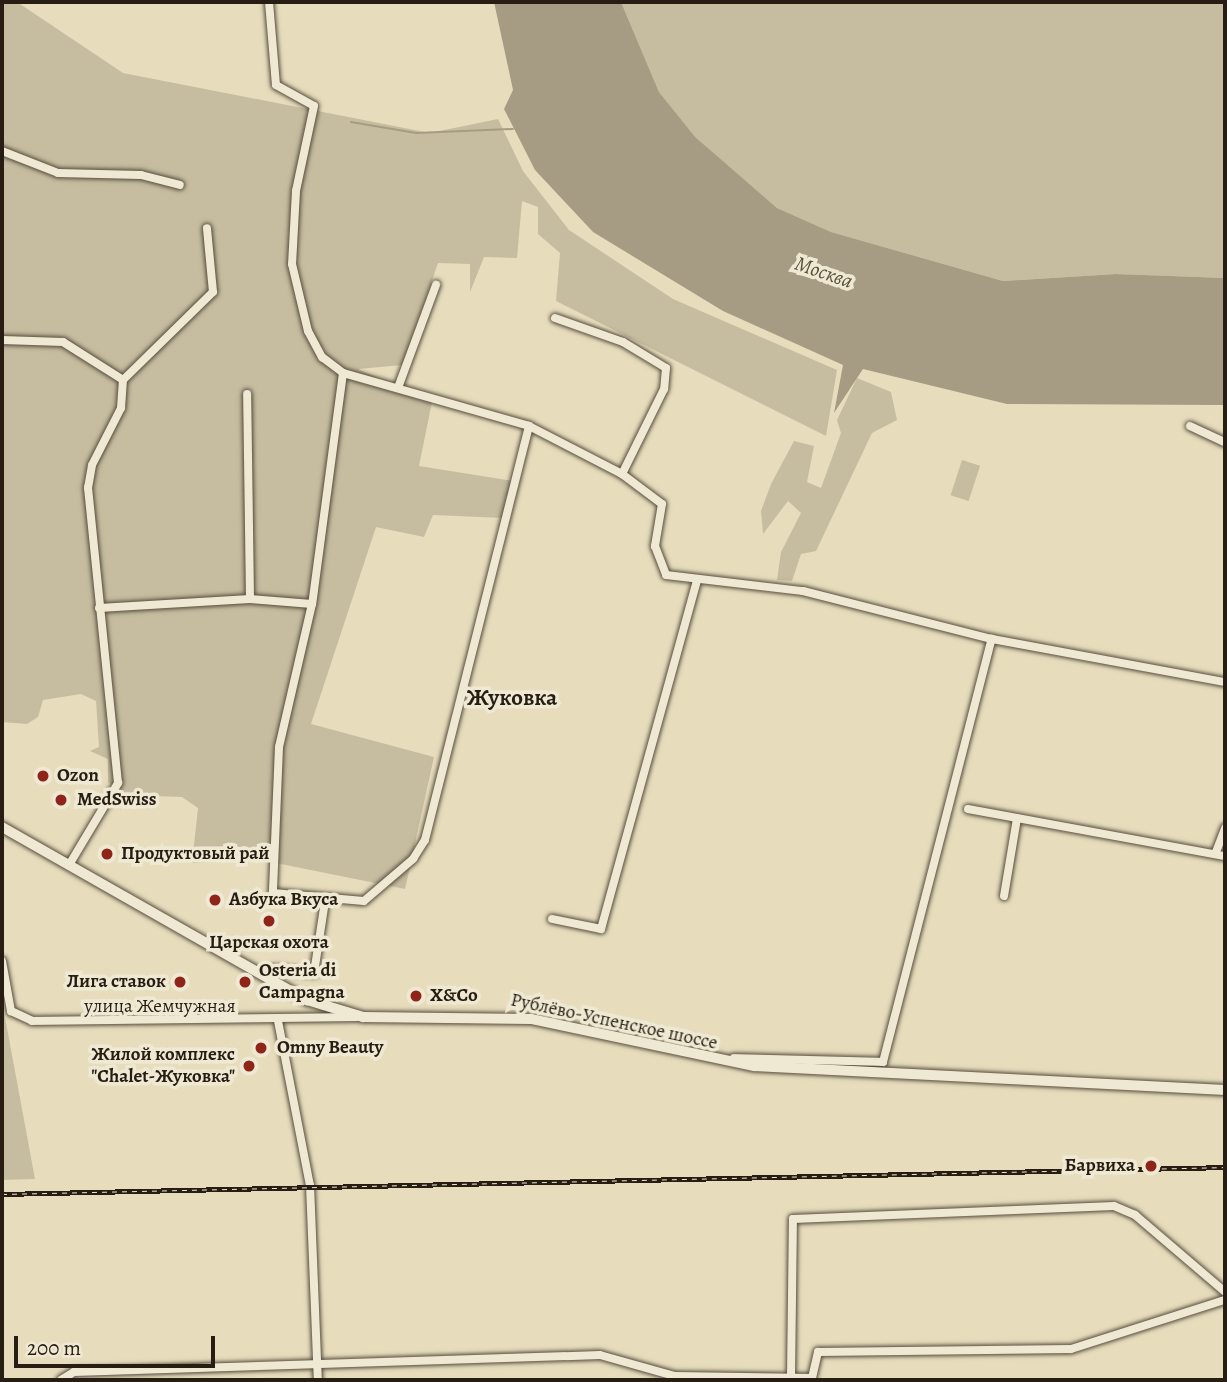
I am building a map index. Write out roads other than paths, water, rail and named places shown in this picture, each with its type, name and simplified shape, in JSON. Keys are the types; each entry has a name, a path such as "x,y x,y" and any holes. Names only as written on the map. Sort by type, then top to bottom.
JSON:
{"main road":[{"name":"Рублёво-Успенское шоссе","path":"2,827 279,984 363,1017 531,1019 695,1056 772,1068 1225,1090"}],"street":[{"path":"269,2 276,85 314,106 296,191 292,264 308,331 322,357 343,373 399,385 528,426 622,474 662,503 655,546 659,568 697,581 803,591 992,639 1225,682"},
{"path":"2,151 58,173 141,175 180,185"},
{"path":"69,865 118,783 88,488 92,465 121,408 123,380 213,292 207,228"},
{"path":"399,385 436,285"},
{"path":"555,318 623,342 666,368 664,389 622,474"},
{"path":"2,340 63,342 123,380"},
{"path":"343,373 312,604 274,787 273,893 325,901 373,895 425,839 528,426"},
{"path":"247,394 250,599"},
{"path":"1190,426 1225,442"},
{"path":"552,919 601,929 697,581"},
{"path":"99,608 250,599 312,604"},
{"path":"695,1056 883,1062 992,639"},
{"path":"968,808 1216,852 1225,856"},
{"path":"1004,896 1017,818"},
{"path":"1216,852 1225,828"},
{"path":"279,984 274,969 314,973 325,901"},
{"name":"улица Жемчужная","path":"2,961 11,1011 19,1018 278,1021 363,1017"},
{"path":"278,1021 310,1185 318,1380"},
{"path":"791,1378 793,1219 1114,1206 1135,1215 1225,1292"},
{"path":"61,1380 74,1372 319,1368 600,1355 661,1376 812,1378 818,1352 1071,1349 1225,1300"}],"water":[{"name":"Москва","path":"494,2 621,2 659,92 695,137 777,208 831,232 1003,281 1116,274 1225,278 1225,405 1007,404 863,369 834,413 843,365 723,311 593,232 535,170 504,109 513,90"}],"waterway":[{"path":"351,122 416,133 513,129"}],"railway":[{"path":"2,1194 1225,1167"}],"place":[{"name":"Ozon","path":"43,776"},
{"name":"MedSwiss","path":"61,800"},
{"name":"Продуктовый рай","path":"107,854"},
{"name":"Азбука Вкуса","path":"215,900"},
{"name":"Царская охота","path":"269,921"},
{"name":"Лига ставок","path":"180,982"},
{"name":"Osteria di Campagna","path":"245,982"},
{"name":"X&Co","path":"416,996"},
{"name":"Omny Beauty","path":"261,1048"},
{"name":"Жилой комплекс \"Chalet-Жуковка\"","path":"249,1066"},
{"name":"Барвиха","path":"1151,1166"}],"district":[{"name":"Жуковка","path":"512,698"}]}
